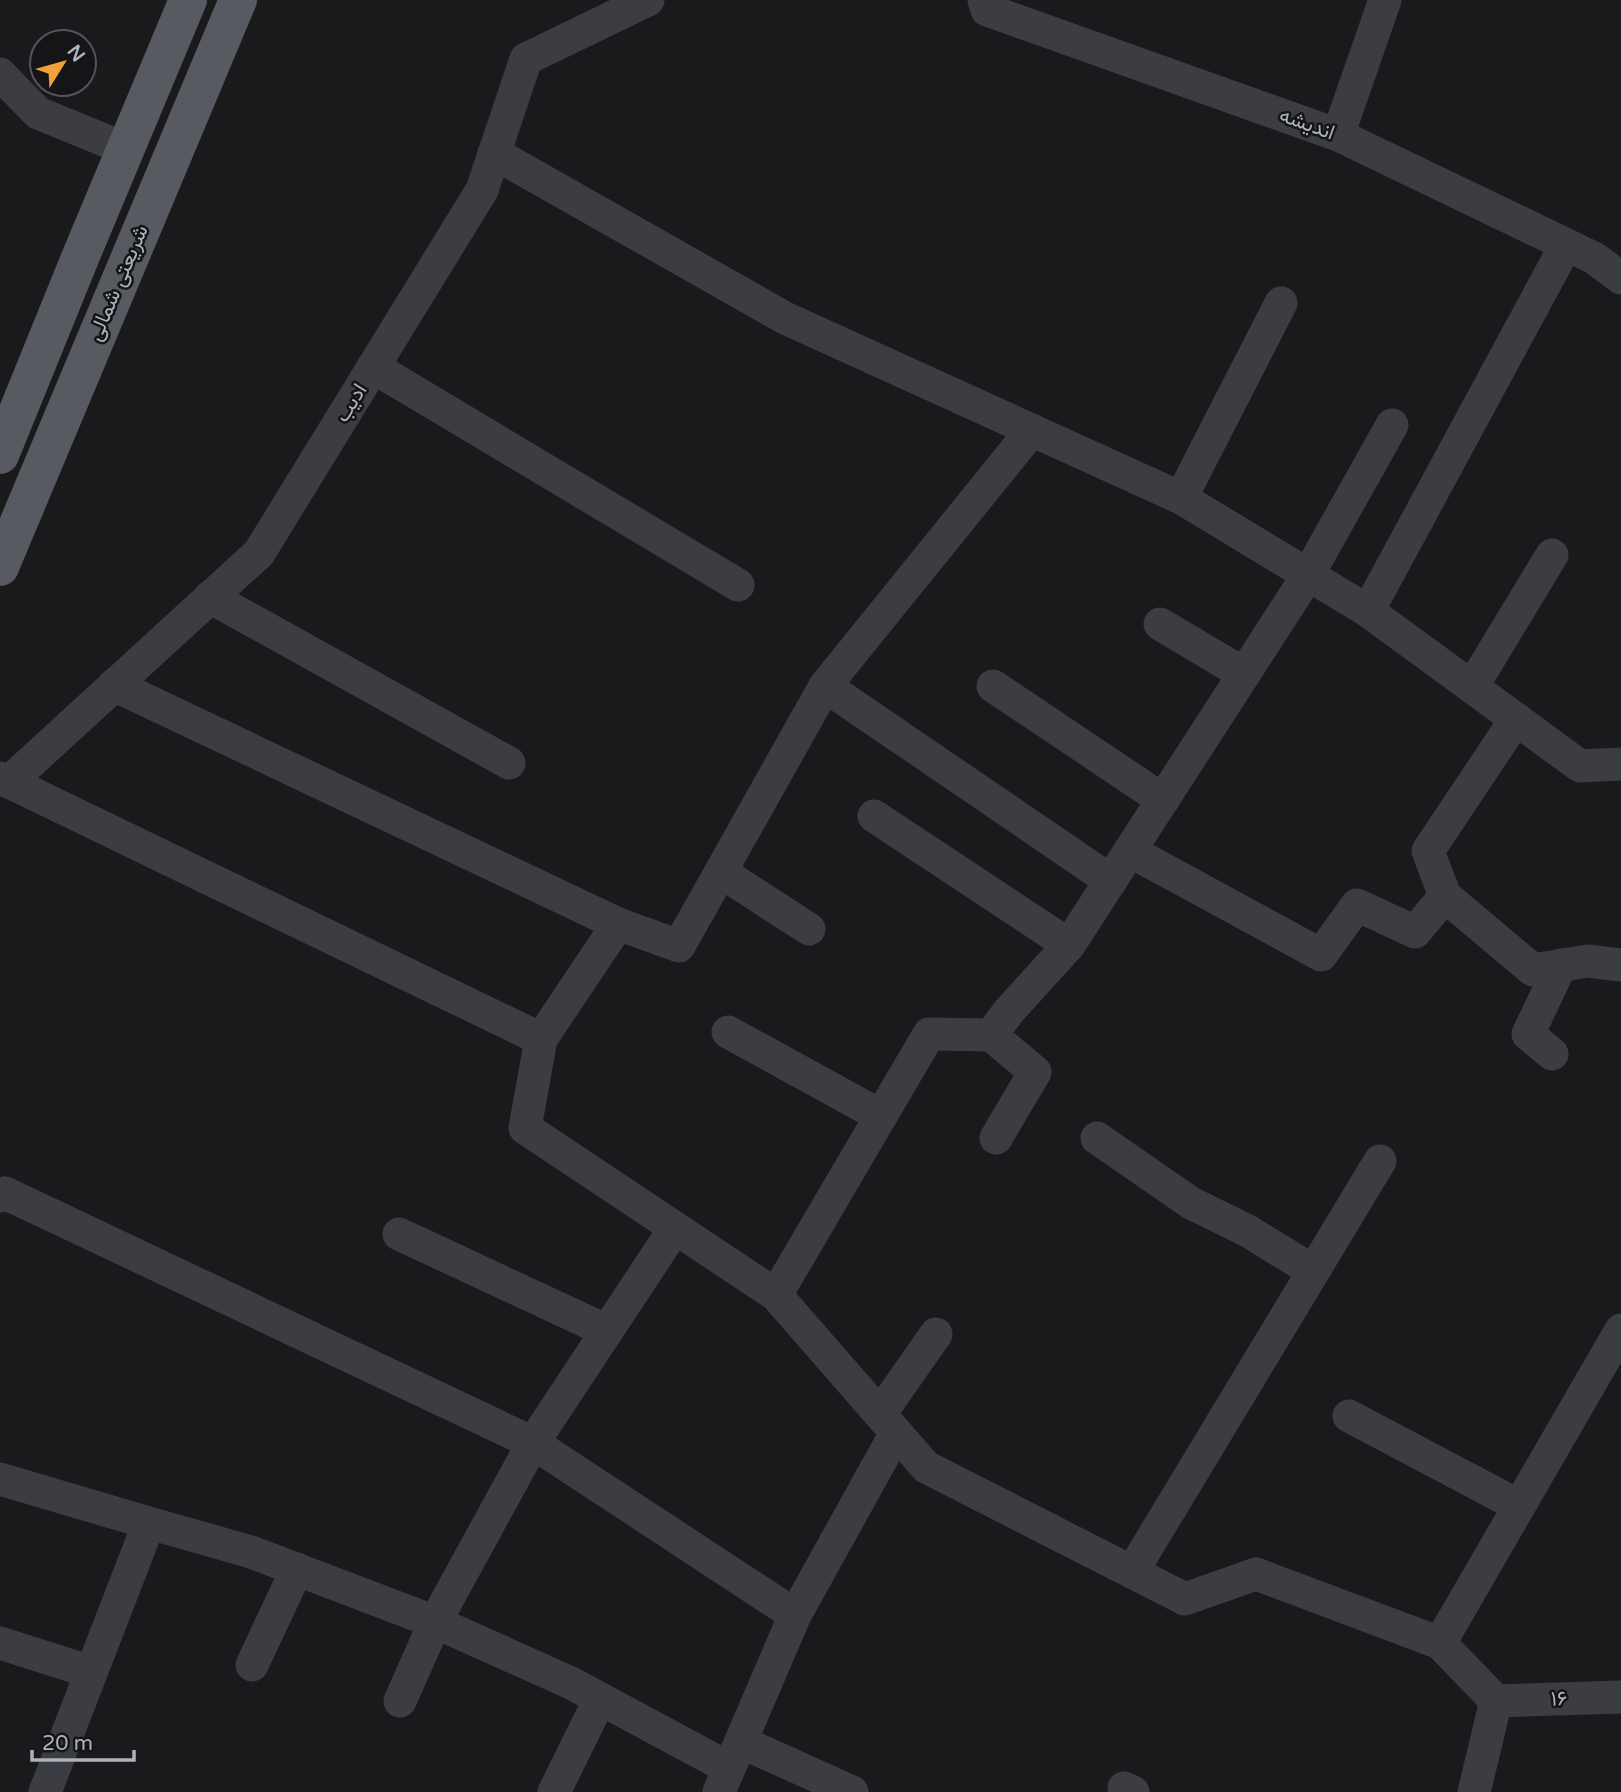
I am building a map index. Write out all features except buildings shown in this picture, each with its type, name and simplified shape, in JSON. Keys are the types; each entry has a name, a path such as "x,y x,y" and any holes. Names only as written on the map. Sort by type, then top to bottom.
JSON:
{"main road":[{"name":"شریعتی شمالی","path":"0,455 188,0"},
{"name":"شریعتی شمالی","path":"0,567 238,0"}],"street":[{"name":"ادیب","path":"4,780 114,685 259,553 482,190 526,59 648,0"},
{"name":"اندیشه","path":"984,0 987,10 1338,135 1594,258 1621,278"},
{"path":"1338,135 1385,0"},
{"path":"0,74 38,113 125,149"},
{"path":"494,153 785,318 1181,498 1368,611 1580,766 1621,764"},
{"path":"1368,611 1566,244"},
{"path":"1181,498 1281,303"},
{"path":"373,367 738,585"},
{"path":"990,1035 1069,946 1308,575 1392,425"},
{"path":"114,685 618,925 679,946 825,686 1032,430"},
{"path":"1472,687 1552,555"},
{"path":"210,597 509,763"},
{"path":"1160,624 1244,674"},
{"path":"825,686 1111,881"},
{"path":"993,686 1163,800"},
{"path":"1516,719 1428,851 1446,896 1533,970 1588,961 1621,965"},
{"path":"4,780 541,1039"},
{"path":"874,816 1069,946"},
{"path":"1130,851 1321,955 1357,905 1415,932 1446,896"},
{"path":"721,872 809,929"},
{"path":"618,925 541,1039 525,1128 775,1295 926,1467 1185,1599 1256,1574 1440,1643 1496,1701 1475,1792"},
{"path":"1552,1054 1528,1034 1560,965"},
{"path":"728,1032 881,1116"},
{"path":"775,1295 929,1034 990,1035 1035,1072 996,1139"},
{"path":"1097,1138 1191,1203 1248,1231 1312,1271"},
{"path":"1132,1572 1380,1161"},
{"path":"2,1193 533,1443 795,1615"},
{"path":"400,1701 435,1622 533,1443 676,1228"},
{"path":"399,1234 607,1331"},
{"path":"1440,1643 1621,1330"},
{"path":"729,1767 795,1615 888,1424 936,1334"},
{"path":"1349,1416 1519,1506"},
{"path":"0,1479 251,1552 435,1622 570,1683 729,1767 852,1792"},
{"path":"45,1792 149,1523"},
{"path":"252,1665 297,1569"},
{"path":"0,1643 91,1672"},
{"name":"۱۶","path":"1496,1701 1621,1697"},
{"path":"554,1792 600,1699"}]}
